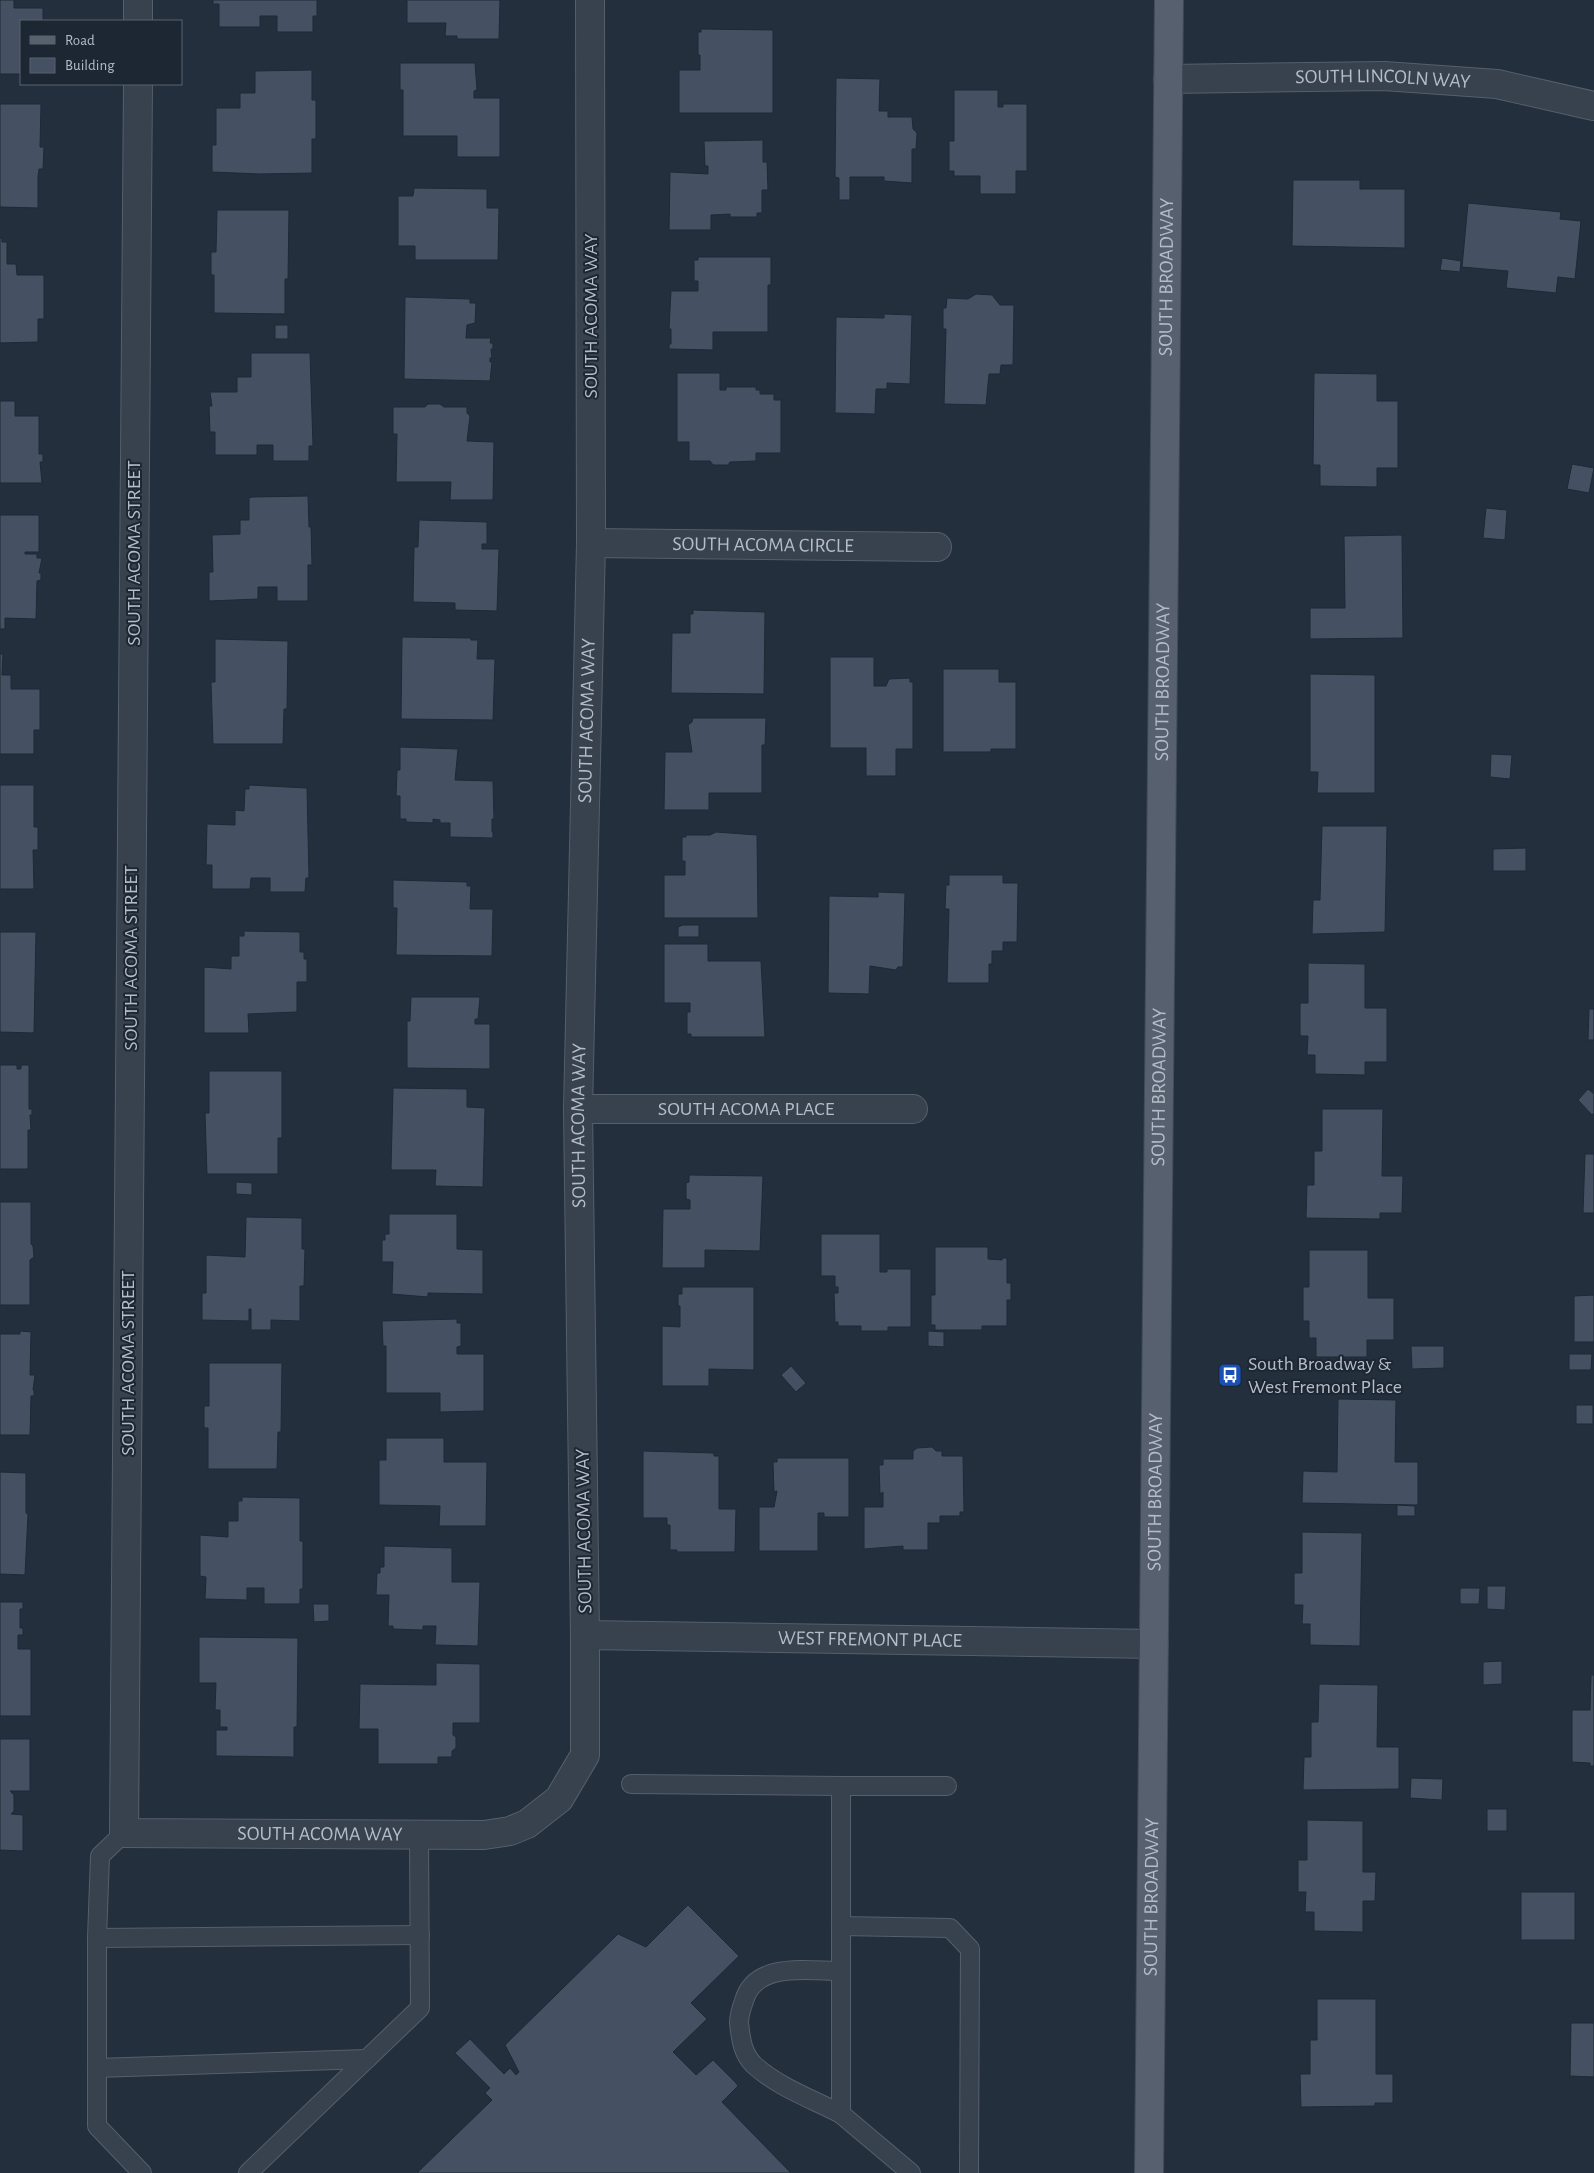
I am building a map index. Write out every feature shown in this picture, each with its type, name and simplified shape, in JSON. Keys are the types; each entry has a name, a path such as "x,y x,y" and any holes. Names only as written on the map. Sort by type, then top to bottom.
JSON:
{"main road":[{"name":"SOUTH BROADWAY","path":"1149,2173 1169,0"}],"street":[{"path":"138,0 138,20"},
{"name":"SOUTH ACOMA WAY","path":"124,1833 484,1835 510,1831 527,1824 559,1799 584,1755 585,1636 578,1109 591,543 590,0"},
{"name":"SOUTH LINCOLN WAY","path":"1168,79 1384,76 1497,84 1594,106"},
{"name":"SOUTH ACOMA STREET","path":"124,1833 138,85"},
{"name":"SOUTH ACOMA CIRCLE","path":"591,543 937,547"},
{"name":"SOUTH ACOMA PLACE","path":"578,1109 913,1109"},
{"name":"WEST FREMONT PLACE","path":"585,1636 1154,1644"}],"lane":[{"path":"631,1784 947,1786"},
{"path":"841,1786 841,2114"},
{"path":"124,1833 100,1856 97,1938 97,2126 142,2173"},
{"path":"248,2173 420,2008 418,1834"},
{"path":"841,1926 950,1928 970,1949 969,2173"},
{"path":"97,1938 420,1935"},
{"path":"841,1970 777,1971 760,1978 745,1996 739,2018 742,2047 753,2064 774,2079 841,2114 911,2173"},
{"path":"97,2068 366,2059"}],"building":[{"path":"0,0 14,0 14,8 43,8 43,20 20,20 20,74 0,74"},
{"path":"213,0 317,0 317,16 313,16 313,32 277,32 277,16 260,16 260,27 219,27 219,4 213,4"},
{"path":"407,0 500,0 499,39 457,39 457,36 445,36 446,23 407,23"},
{"path":"701,29 773,30 773,113 679,113 679,70 700,70 698,32 701,32"},
{"path":"400,63 475,63 477,90 474,91 474,98 500,98 500,157 457,157 457,136 403,136 403,90 400,90"},
{"path":"312,70 312,100 316,100 316,139 312,139 312,173 260,174 212,172 212,145 216,145 216,108 240,108 240,93 255,93 255,71"},
{"path":"836,78 880,79 879,111 888,111 888,117 912,117 913,129 917,133 916,149 912,149 912,183 884,181 884,177 850,177 850,200 839,200 839,178 835,177"},
{"path":"954,90 998,90 998,107 1003,107 1003,104 1027,104 1027,171 1016,171 1016,194 980,194 980,176 954,176 954,171 949,171 949,141 954,141"},
{"path":"0,104 41,104 40,147 44,147 43,169 39,169 38,176 38,208 0,207"},
{"path":"763,140 763,162 767,162 768,190 762,190 762,213 757,213 757,217 730,217 730,214 711,215 711,230 669,230 670,172 708,174 708,166 705,166 704,141"},
{"path":"1293,180 1360,180 1360,189 1405,189 1405,248 1292,246"},
{"path":"414,188 487,189 487,208 499,208 498,260 415,260 415,246 398,246 398,196 413,196"},
{"path":"1468,203 1561,212 1560,219 1581,221 1575,279 1558,277 1556,293 1506,288 1508,271 1462,267"},
{"path":"217,210 289,210 288,279 285,279 285,314 214,313 214,275 211,275 211,252 216,252"},
{"path":"0,238 2,238 2,242 7,242 7,264 16,264 17,275 44,275 44,319 38,319 38,342 0,343"},
{"path":"698,257 771,257 771,285 768,285 768,332 713,332 713,350 669,349 669,344 671,344 671,329 669,329 671,291 698,291 698,281 694,281 694,260 698,260"},
{"path":"1442,258 1461,261 1460,272 1440,270"},
{"path":"976,294 992,295 1000,305 1014,305 1013,365 1001,365 1000,374 989,374 986,405 944,404 946,329 943,329 943,308 946,308 947,298 968,299"},
{"path":"405,297 470,299 470,303 476,303 475,323 467,325 466,338 491,338 490,343 493,343 493,349 491,349 492,358 490,358 490,362 492,362 490,381 404,379"},
{"path":"884,314 912,315 910,384 887,383 887,389 876,389 875,414 835,413 836,317 884,318"},
{"path":"275,325 288,325 288,339 275,339"},
{"path":"251,353 310,353 313,446 309,446 309,461 273,461 273,445 257,445 257,455 215,455 215,432 210,432 209,406 212,406 210,392 237,392 237,377 251,377"},
{"path":"677,373 720,373 720,390 726,390 726,387 756,387 756,390 760,390 760,394 774,394 774,400 781,400 781,453 756,453 756,461 730,462 728,465 713,465 710,461 689,461 689,442 677,442"},
{"path":"1314,373 1377,374 1377,401 1398,401 1398,468 1377,468 1377,487 1320,486 1320,465 1313,465"},
{"path":"0,401 15,401 15,416 39,416 39,454 43,454 43,462 40,462 42,483 0,483"},
{"path":"428,404 440,404 444,407 467,407 467,413 470,416 467,441 494,442 493,500 450,500 451,482 396,482 397,434 393,434 393,407 425,407"},
{"path":"1572,464 1594,468 1589,493 1567,489"},
{"path":"308,496 312,565 308,565 308,601 277,601 277,587 258,587 258,599 209,601 209,572 213,572 212,535 240,534 240,520 249,520 249,498"},
{"path":"1486,508 1507,510 1505,540 1483,538"},
{"path":"0,515 39,515 39,552 25,552 25,554 37,554 37,558 42,558 39,573 41,573 41,580 37,581 36,619 5,618 5,629 0,629"},
{"path":"419,520 487,522 487,544 482,544 482,549 499,549 497,611 455,610 455,603 413,602 414,547 418,547"},
{"path":"1402,535 1403,638 1310,639 1310,608 1345,608 1344,536"},
{"path":"693,610 765,612 764,694 671,693 672,633 690,633 690,614 693,614"},
{"path":"402,637 471,638 471,640 478,640 477,659 495,659 493,720 401,719"},
{"path":"215,639 288,641 287,709 284,709 283,744 213,744 211,682 215,682"},
{"path":"0,654 3,654 2,675 11,675 11,689 40,689 40,730 34,730 34,754 0,754"},
{"path":"830,657 874,657 874,686 886,686 889,679 910,678 910,682 913,682 913,749 896,749 896,776 866,776 866,748 830,748"},
{"path":"943,669 999,669 999,682 1016,682 1016,749 991,749 991,752 943,752"},
{"path":"1310,674 1375,675 1375,793 1317,793 1318,772 1310,772"},
{"path":"693,718 766,718 765,745 762,745 762,793 709,793 709,810 664,810 665,752 692,752 688,725 692,722"},
{"path":"400,747 458,749 455,780 493,781 493,838 450,837 450,823 440,823 440,820 433,819 433,823 406,822 406,819 400,819 400,796 396,796 397,770 400,770"},
{"path":"1491,754 1512,755 1510,779 1490,777"},
{"path":"0,785 34,785 34,827 38,827 38,850 33,850 34,889 0,889"},
{"path":"249,785 307,788 309,878 306,878 305,892 270,892 270,878 251,878 250,889 212,889 212,865 206,865 207,824 235,825 235,810 244,811 245,789 249,789"},
{"path":"1322,826 1387,826 1385,932 1312,934 1313,900 1320,900"},
{"path":"716,832 757,835 758,918 664,918 664,875 685,875 685,861 682,861 682,837 686,837 686,835 710,835"},
{"path":"1526,848 1526,871 1493,871 1493,849"},
{"path":"949,875 1003,875 1003,883 1018,883 1017,942 1003,942 1003,951 992,951 992,964 989,964 989,983 947,983 949,909 945,909 946,885 949,885"},
{"path":"393,880 467,882 467,886 471,886 470,909 493,909 492,956 396,955 397,908 393,908"},
{"path":"878,892 905,893 903,967 898,967 896,970 870,966 869,994 828,993 829,896 878,897"},
{"path":"683,925 699,925 699,937 678,937 678,927"},
{"path":"244,931 300,932 300,952 304,952 304,959 307,959 307,982 297,982 297,1012 248,1014 249,1033 204,1033 204,967 231,969 231,956 239,956 239,936 244,936"},
{"path":"0,932 36,932 34,1033 0,1032"},
{"path":"664,944 708,944 708,961 761,961 765,1037 691,1037 691,1034 687,1034 687,1012 690,1012 690,1003 664,1003"},
{"path":"1308,963 1365,964 1365,1008 1387,1008 1387,1062 1365,1062 1365,1075 1315,1074 1315,1055 1307,1055 1308,1036 1300,1036 1300,1003 1308,1003"},
{"path":"411,997 480,997 478,1019 475,1019 475,1024 490,1024 490,1069 407,1068 407,1021 410,1021"},
{"path":"1589,1009 1594,1009 1594,1040 1588,1040"},
{"path":"0,1065 17,1065 17,1069 21,1069 21,1065 29,1065 29,1109 32,1109 32,1115 30,1115 31,1130 28,1130 28,1169 0,1169"},
{"path":"209,1071 282,1071 282,1138 278,1138 278,1174 207,1174 205,1113 209,1113"},
{"path":"393,1088 467,1089 467,1107 485,1108 483,1187 435,1186 436,1170 391,1170"},
{"path":"1588,1089 1594,1094 1594,1113 1592,1115 1578,1100"},
{"path":"1322,1109 1383,1109 1382,1176 1403,1176 1402,1213 1380,1213 1380,1219 1306,1218 1307,1185 1314,1185 1314,1151 1322,1151"},
{"path":"1585,1154 1594,1154 1594,1213 1583,1213"},
{"path":"689,1175 763,1176 760,1251 705,1250 705,1268 662,1268 663,1209 690,1209 690,1200 686,1199 686,1183 689,1182"},
{"path":"236,1182 252,1183 252,1195 236,1194"},
{"path":"0,1202 31,1202 31,1244 34,1257 30,1260 30,1305 0,1305"},
{"path":"389,1214 457,1214 457,1249 483,1250 483,1294 428,1293 428,1297 392,1294 393,1262 382,1262 382,1240 385,1240 385,1234 389,1234"},
{"path":"246,1217 302,1218 302,1249 305,1249 304,1286 300,1286 300,1321 271,1320 271,1330 251,1330 251,1309 249,1309 249,1321 202,1320 202,1293 206,1293 206,1255 245,1257"},
{"path":"821,1234 880,1234 880,1272 887,1272 887,1269 911,1269 911,1327 888,1327 888,1331 861,1331 861,1326 838,1326 838,1322 835,1322 834,1293 838,1293 838,1287 835,1287 835,1276 821,1276"},
{"path":"935,1247 988,1247 988,1259 1002,1260 1002,1258 1007,1258 1007,1283 1011,1283 1011,1300 1007,1300 1007,1326 982,1326 982,1330 935,1330 935,1325 931,1325 931,1295 935,1295"},
{"path":"1309,1250 1368,1250 1368,1298 1394,1298 1394,1340 1367,1340 1367,1357 1316,1357 1316,1338 1309,1338 1309,1321 1303,1321 1303,1287 1309,1287"},
{"path":"682,1287 754,1287 754,1370 709,1369 709,1386 662,1386 662,1326 680,1327 678,1294 682,1294"},
{"path":"1594,1295 1594,1342 1574,1342 1574,1296"},
{"path":"457,1319 457,1323 461,1323 461,1346 457,1347 457,1354 484,1354 484,1411 440,1412 440,1393 386,1393 386,1346 383,1346 382,1321"},
{"path":"20,1331 31,1332 30,1375 35,1375 34,1396 31,1396 30,1435 0,1435 0,1334 20,1334"},
{"path":"928,1331 944,1332 944,1347 928,1346"},
{"path":"1411,1346 1444,1346 1444,1368 1412,1369"},
{"path":"1569,1354 1592,1354 1591,1370 1569,1370"},
{"path":"209,1363 282,1363 281,1432 278,1432 277,1469 208,1469 208,1428 204,1428 204,1406 209,1406"},
{"path":"791,1366 806,1383 796,1392 781,1375"},
{"path":"1338,1399 1396,1400 1395,1462 1418,1462 1418,1505 1302,1503 1303,1471 1337,1472"},
{"path":"1576,1405 1593,1405 1593,1424 1576,1424"},
{"path":"386,1438 444,1438 444,1462 487,1462 486,1526 439,1526 440,1506 379,1505 379,1460 386,1460"},
{"path":"932,1447 936,1451 942,1451 942,1456 963,1456 964,1512 960,1512 960,1516 940,1516 940,1523 928,1523 928,1550 903,1550 903,1546 864,1549 864,1507 883,1507 883,1492 880,1494 879,1465 883,1465 883,1459 913,1459 913,1451 917,1448"},
{"path":"643,1451 714,1453 714,1456 719,1456 719,1509 736,1509 735,1552 677,1552 677,1550 670,1550 670,1525 667,1525 667,1518 643,1518"},
{"path":"777,1458 849,1458 849,1517 824,1517 824,1513 818,1513 818,1551 759,1551 759,1507 774,1507 777,1491 774,1492 773,1462 777,1462"},
{"path":"0,1472 26,1473 26,1513 28,1514 25,1575 0,1574"},
{"path":"242,1497 300,1498 300,1541 303,1541 303,1589 300,1589 300,1604 264,1604 264,1588 247,1588 247,1600 205,1599 206,1577 200,1576 200,1535 228,1537 228,1521 238,1521 238,1501 242,1501"},
{"path":"1397,1505 1415,1506 1415,1516 1397,1516"},
{"path":"1302,1532 1362,1533 1360,1646 1310,1645 1310,1624 1302,1624 1303,1605 1294,1605 1294,1573 1302,1573"},
{"path":"384,1546 452,1548 452,1582 480,1582 478,1646 435,1645 436,1626 423,1626 423,1630 393,1629 393,1626 388,1626 389,1595 376,1595 377,1573 380,1573 380,1567 384,1567"},
{"path":"1487,1586 1506,1586 1505,1610 1487,1609"},
{"path":"1460,1588 1480,1588 1479,1604 1460,1604"},
{"path":"0,1602 23,1602 23,1609 20,1609 20,1628 23,1628 23,1635 18,1635 18,1649 31,1649 31,1716 0,1716"},
{"path":"313,1604 329,1604 329,1621 314,1622"},
{"path":"199,1637 298,1638 297,1727 294,1727 294,1757 216,1756 216,1730 227,1730 227,1727 220,1727 220,1710 215,1710 216,1683 199,1683"},
{"path":"1502,1661 1502,1684 1483,1685 1483,1662"},
{"path":"436,1663 480,1664 480,1723 453,1723 456,1748 452,1751 452,1757 438,1757 438,1764 378,1764 378,1729 359,1729 360,1684 436,1685"},
{"path":"1591,1675 1594,1675 1594,1766 1590,1766 1590,1763 1572,1762 1572,1710 1590,1710"},
{"path":"1319,1684 1378,1685 1377,1747 1399,1747 1399,1789 1303,1790 1304,1757 1311,1757 1311,1722 1318,1722"},
{"path":"0,1739 30,1739 30,1791 10,1791 14,1795 14,1811 11,1814 23,1815 23,1851 0,1850"},
{"path":"1411,1778 1443,1779 1442,1800 1410,1798"},
{"path":"1487,1809 1507,1809 1507,1831 1487,1831"},
{"path":"1307,1820 1363,1821 1363,1872 1376,1872 1375,1901 1363,1901 1363,1932 1314,1931 1314,1912 1305,1912 1306,1892 1298,1892 1298,1860 1307,1860"},
{"path":"1521,1892 1575,1892 1575,1940 1521,1940"},
{"path":"688,1905 739,1956 691,2003 707,2019 673,2052 696,2075 713,2060 736,2083 738,2086 722,2102 791,2173 417,2173 492,2100 485,2093 490,2088 455,2053 470,2039 504,2074 510,2068 516,2075 519,2072 505,2045 618,1934 646,1947"},
{"path":"1317,1999 1376,1999 1376,2074 1393,2074 1393,2103 1375,2103 1375,2106 1301,2107 1300,2074 1310,2074 1310,2040 1317,2040"},
{"path":"1571,2023 1594,2023 1594,2077 1570,2076"}],"place":[{"name":"South Broadway & West Fremont Place","path":"1230,1375"}]}
